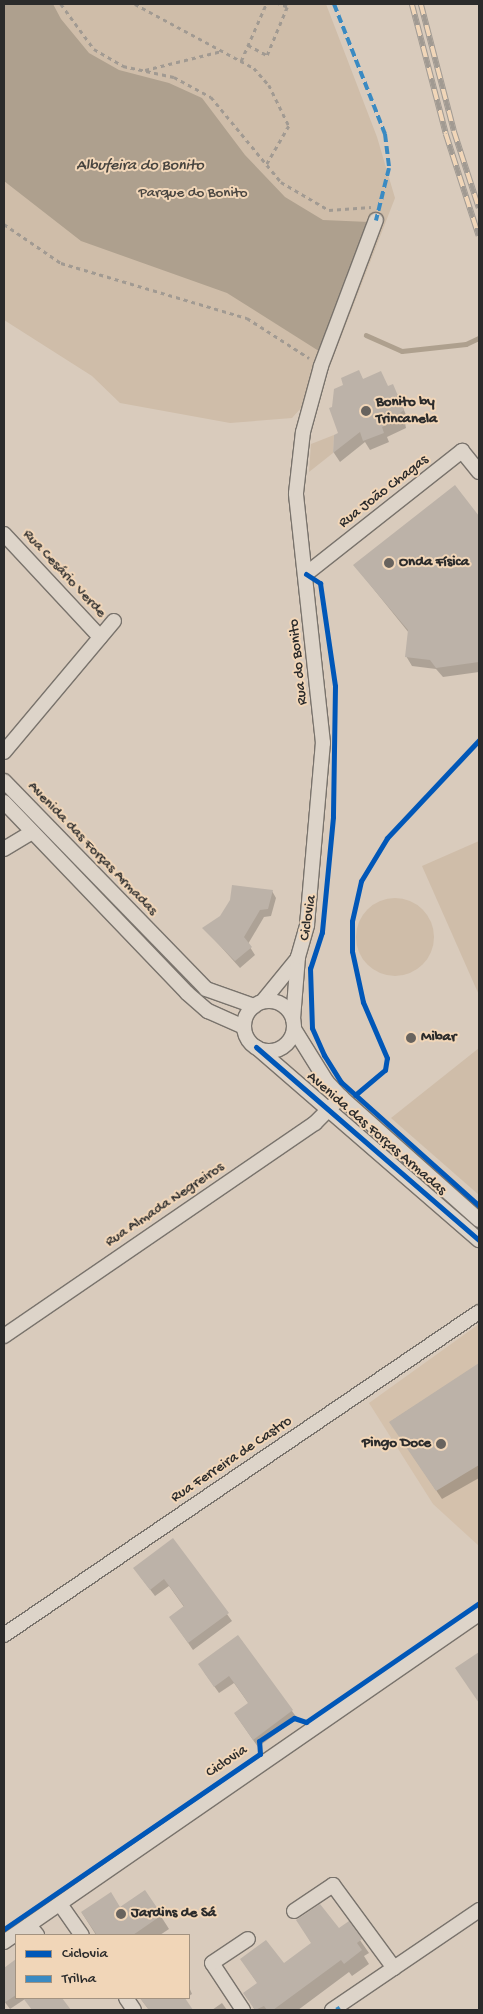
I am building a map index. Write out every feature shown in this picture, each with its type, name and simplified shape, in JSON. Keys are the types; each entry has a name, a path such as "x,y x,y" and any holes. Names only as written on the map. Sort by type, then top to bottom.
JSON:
{"street":[{"name":"Rua do Bonito","path":"293,1024 298,957 307,925 323,743 296,492 302,432 321,366 378,214"},
{"name":"Rua João Chagas","path":"306,574 462,451 479,472"},
{"name":"Rua Cesário Verde","path":"4,534 100,637"},
{"path":"4,752 114,620"},
{"name":"Avenida das Forças Armadas","path":"4,781 206,989 258,1004"},
{"name":"Avenida das Forças Armadas","path":"4,802 163,969 208,1011 244,1027"},
{"path":"4,850 32,832"},
{"name":"Rua do Bonito","path":"258,1004 298,957"},
{"path":"278,1002 293,1024 291,1036 280,1048 264,1050 250,1042 244,1027 245,1019 258,1004 278,1002"},
{"name":"Avenida das Forças Armadas","path":"293,1024 327,1082 341,1097 479,1220"},
{"name":"Avenida das Forças Armadas","path":"256,1047 479,1240"},
{"name":"Rua Almada Negreiros","path":"4,1336 315,1123 341,1097"},
{"name":"Rua Ferreira de Castro","path":"4,1635 479,1312"},
{"path":"33,1930 60,1904 479,1614"},
{"path":"294,1911 332,1885 394,1968"},
{"path":"60,1904 81,1934"},
{"path":"332,2010 479,1910"},
{"path":"243,2010 212,1963 248,1939"},
{"path":"127,1999 134,2010"}],"path":[{"path":"61,4 94,49 124,66 174,77 211,97 281,182 329,210 378,214"},
{"path":"135,4 254,68 269,85 289,126 267,164"},
{"path":"241,61 266,4"},
{"path":"248,45 267,55 287,7 279,4"},
{"path":"143,70 223,50"},
{"path":"4,224 61,263 247,318 321,366"}],"shaded area":[{"path":"479,1324 479,1546 433,1504 369,1403"}],"green space":[{"name":"Parque do Bonito","path":"4,4 326,4 377,137 395,198 323,384 292,418 230,423 120,403 92,376 4,320"},
{"path":"334,435 333,453 309,472 311,444"},
{"path":"479,841 479,995 422,866"},
{"path":"395,898 410,901 423,909 431,922 434,937 431,952 423,965 410,973 395,976 380,973 367,965 359,952 356,937 359,922 367,909 380,901"},
{"path":"479,1048 479,1195 391,1118"}],"water":[{"name":"Albufeira do Bonito","path":"4,4 53,4 61,19 89,53 119,70 169,83 202,98 245,155 285,197 323,220 369,222 322,353 227,293 81,241 4,181"}],"building":[{"name":"Bonito by Trincanela","path":"359,370 363,379 381,371 388,386 393,384 404,410 400,413 402,418 382,427 384,433 363,441 360,432 333,453 334,435 338,433 329,408 332,407 334,389 343,385 341,378"},
{"path":"455,485 479,516 479,662 436,668 430,660 405,657 408,630 353,565"},
{"path":"232,885 273,890 268,909 260,910 244,937 252,947 235,961 202,928 220,916 230,900"},
{"name":"Pingo Doce","path":"479,1363 479,1465 436,1491 389,1422"},
{"path":"173,1538 229,1613 188,1643 169,1617 184,1606 164,1579 150,1590 133,1568"},
{"path":"238,1635 293,1710 253,1740 234,1713 248,1703 240,1691 229,1676 214,1687 198,1664"},
{"path":"479,1652 479,1703 455,1668"},
{"name":"Jardins de Sá","path":"145,1890 162,1915 134,1934 96,1934 81,1912 111,1892 120,1907"},
{"path":"320,1904 339,1928 349,1921 362,1939 357,1943 362,1950 344,1964 341,1960 273,2010 267,2010 264,2006 255,2010 243,1993 257,1983 240,1959 266,1940 284,1963 311,1943 296,1920"},
{"path":"15,1960 15,1996 4,2003 4,1968"},
{"path":"24,1999 63,1999 71,2010 32,2010"},
{"path":"141,1999 186,1999 193,2010 149,2010"}],"waterway":[{"path":"366,335 402,351 466,344 479,338"}],"railway":[{"path":"412,4 446,134 479,236"},
{"path":"421,4 454,131 479,208"}],"marked path":[{"path":"334,4 385,134 389,168 376,220"}],"cycle path":[{"name":"Ciclovia","path":"306,574 320,583 335,686 333,817 322,932 310,968 312,1028 324,1055 341,1082 479,1206"},
{"path":"355,1095 385,1070 387,1058 363,1002 352,951 352,921 361,881 387,838 479,740"},
{"path":"256,1047 479,1240"},
{"name":"Ciclovia","path":"4,1929 260,1754 259,1741 294,1718 306,1722 479,1603"}],"place":[{"name":"Bonito by Trincanela","path":"366,411"},
{"name":"Onda Física","path":"389,563"},
{"name":"Mibar","path":"411,1038"},
{"name":"Pingo Doce","path":"441,1444"},
{"name":"Jardins de Sá","path":"121,1914"}]}
